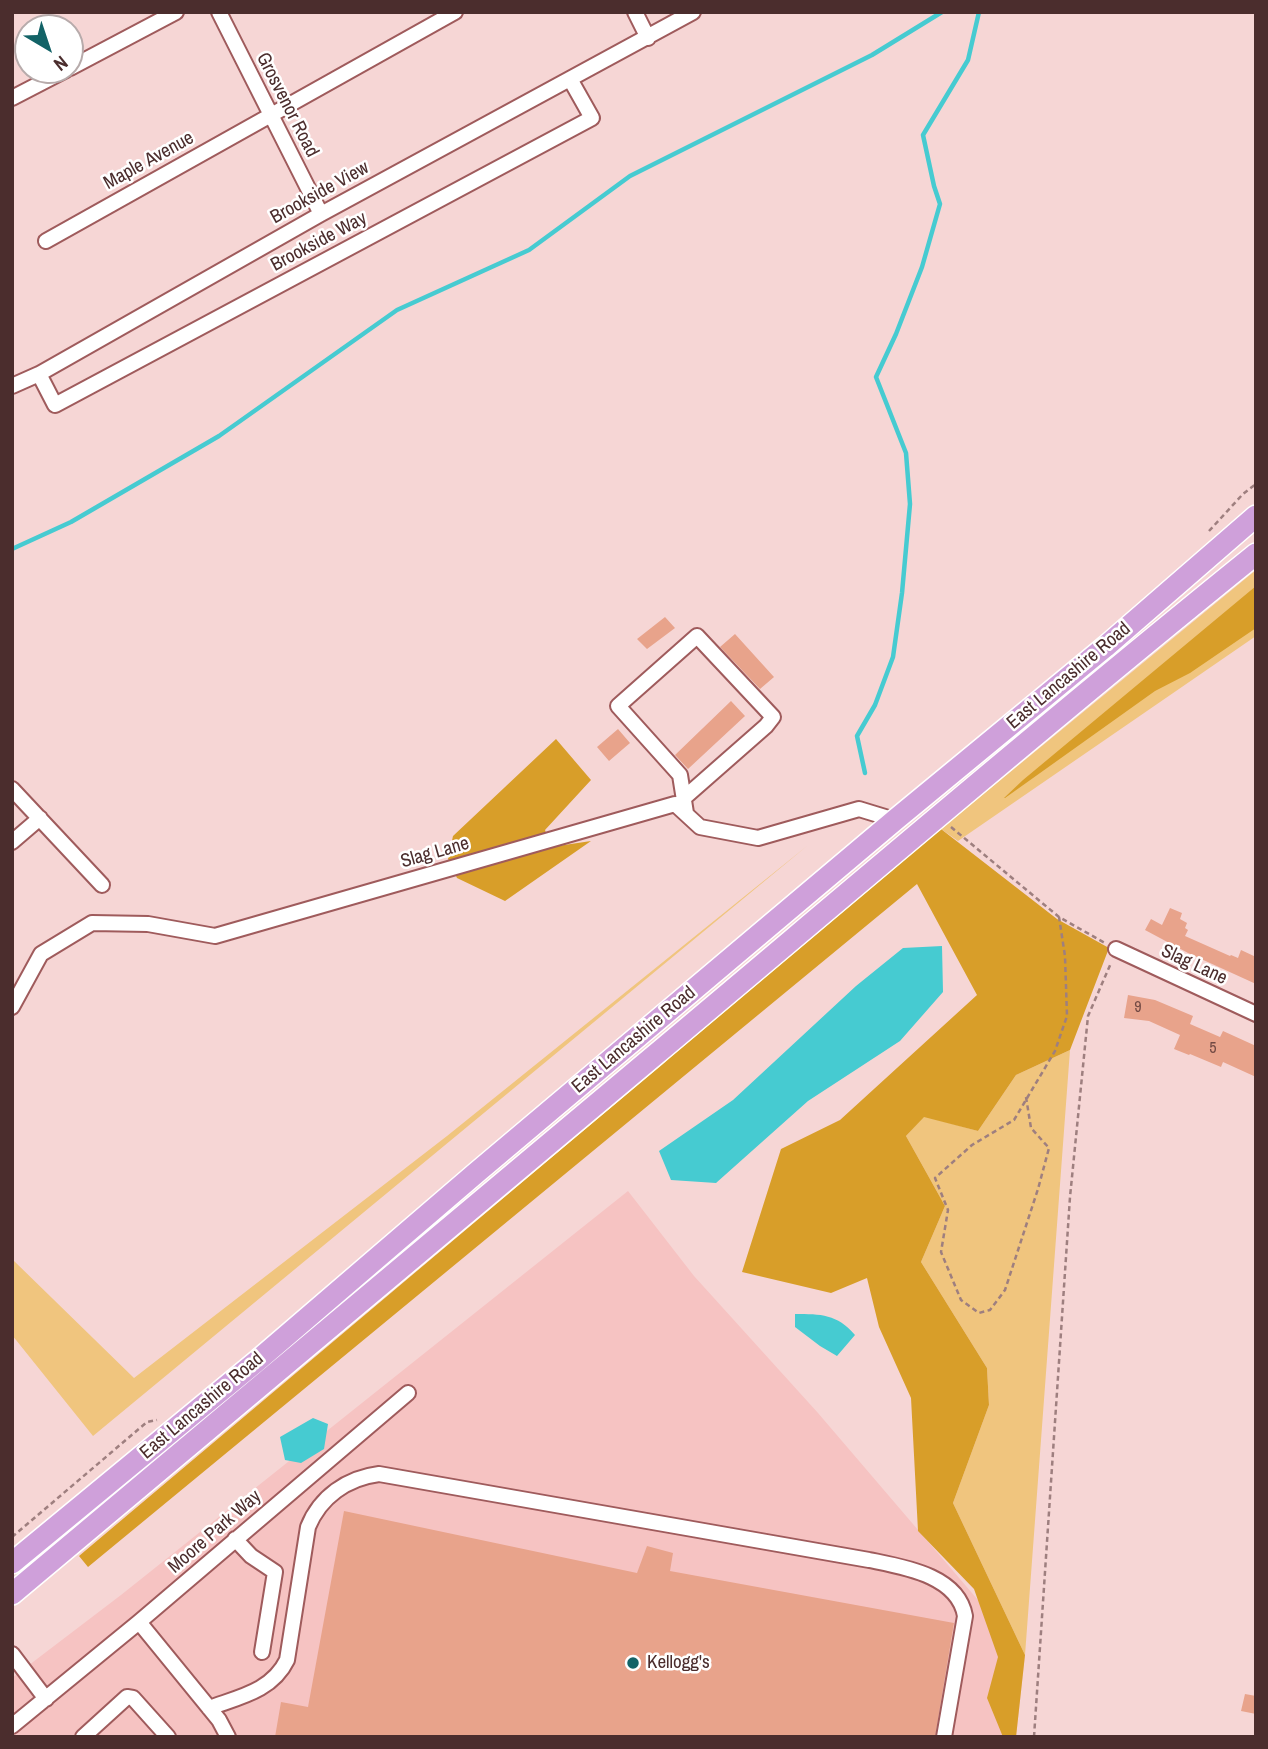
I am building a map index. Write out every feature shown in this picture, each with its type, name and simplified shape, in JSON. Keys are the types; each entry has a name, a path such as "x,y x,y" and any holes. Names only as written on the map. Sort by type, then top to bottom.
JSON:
{"highway":[{"name":"East Lancashire Road","path":"12,1563 257,1361 486,1164 902,813 1105,647 1256,516"},
{"name":"East Lancashire Road","path":"12,1594 932,821 1256,554"},
{"path":"902,813 932,821"}],"street":[{"path":"84,61 176,12"},
{"name":"Grosvenor Road","path":"219,12 321,214"},
{"name":"Maple Avenue","path":"46,241 455,12"},
{"path":"635,12 648,38"},
{"name":"Brookside View","path":"12,386 39,374 321,214 693,12"},
{"name":"Brookside Way","path":"39,374 55,405 592,118 569,79"},
{"path":"12,98 39,84"},
{"path":"697,636 773,717 685,806 680,775 618,706 697,636"},
{"path":"12,789 102,885"},
{"name":"Slag Lane","path":"12,1007 41,954 92,923 148,924 215,936 675,804 685,806 700,827 758,838 859,809 902,813"},
{"path":"12,842 40,818"},
{"name":"Slag Lane","path":"1116,949 1256,1014"},
{"name":"Moore Park Way","path":"12,1726 139,1622 408,1392"},
{"path":"209,1708 254,1692 275,1679 282,1671 308,1527 313,1515 320,1505 351,1481 379,1474 869,1560 919,1572 949,1588 964,1606 965,1616 944,1737"},
{"path":"235,1539 251,1556 275,1572 262,1652"},
{"path":"139,1622 219,1720 228,1737"},
{"path":"12,1654 46,1699"},
{"path":"83,1737 127,1697 133,1698 168,1737"}],"path":[{"path":"932,821 1059,917 1116,949 1088,1016 1070,1196 1034,1737"},
{"path":"1026,1097 1031,1128 1049,1148 1005,1290 990,1310 979,1313 961,1300 941,1252 948,1210 935,1178 972,1145 1014,1120 1026,1097 1055,1051 1068,1016 1065,957 1059,917"}],"shaded area":[{"path":"1256,570 1256,636 958,841 941,829"},
{"path":"1256,586 1256,628 1190,673 1155,691 1004,798 1023,780"},
{"path":"556,739 591,780 545,830 551,847 591,841 505,901 457,878 448,859 453,836"},
{"path":"941,829 1057,919 1109,948 1070,1050 1016,1075 978,1131 924,1117 906,1136 945,1206 921,1262 987,1368 989,1405 953,1503 1025,1655 1016,1737 1003,1737 987,1698 998,1657 974,1589 918,1531 911,1398 879,1327 867,1278 831,1293 742,1272 781,1149 840,1120 977,995 917,884 88,1567 79,1556"},
{"path":"807,846 93,1436 12,1335 12,1259 134,1378 447,1136"},
{"path":"1070,1050 1025,1655 953,1503 989,1405 987,1368 921,1262 945,1206 906,1136 924,1116 978,1131 1016,1075"},
{"path":"628,1191 694,1276 818,1413 1025,1655 1016,1737 12,1737 12,1678 121,1595"}],"water":[{"path":"942,946 943,992 900,1041 808,1101 716,1183 671,1180 659,1151 733,1100 856,986 903,948"},
{"path":"795,1314 813,1314 835,1319 855,1335 837,1356 795,1327"},
{"path":"313,1418 328,1424 324,1449 301,1463 285,1460 280,1437"}],"building":[{"path":"665,617 675,628 647,649 637,639"},
{"path":"735,634 774,677 760,689 720,647"},
{"path":"731,701 745,716 688,769 675,755"},
{"path":"618,729 630,743 609,761 597,747"},
{"path":"1170,908 1182,913 1180,919 1187,923 1185,928 1188,930 1185,936 1230,956 1238,958 1241,950 1256,957 1256,984 1145,930 1151,919 1162,925"},
{"path":"1128,995 1155,1000 1193,1016 1190,1024 1220,1037 1223,1031 1256,1046 1256,1077 1223,1062 1221,1067 1174,1049 1180,1035 1149,1021 1124,1018"},
{"name":"Kellogg's","path":"344,1511 637,1573 647,1546 673,1553 670,1571 954,1623 935,1737 275,1737 281,1702 308,1707"},
{"path":"1245,1694 1256,1696 1256,1714 1241,1711"}],"waterway":[{"path":"12,549 71,522 219,436 397,310 529,250 630,176 872,55 942,12"},
{"path":"865,773 857,736 875,705 893,657 910,504 906,453 876,377 922,267 940,204 923,135 968,60 979,12"}],"place":[{"name":"Kellogg's","path":"633,1663"}]}
